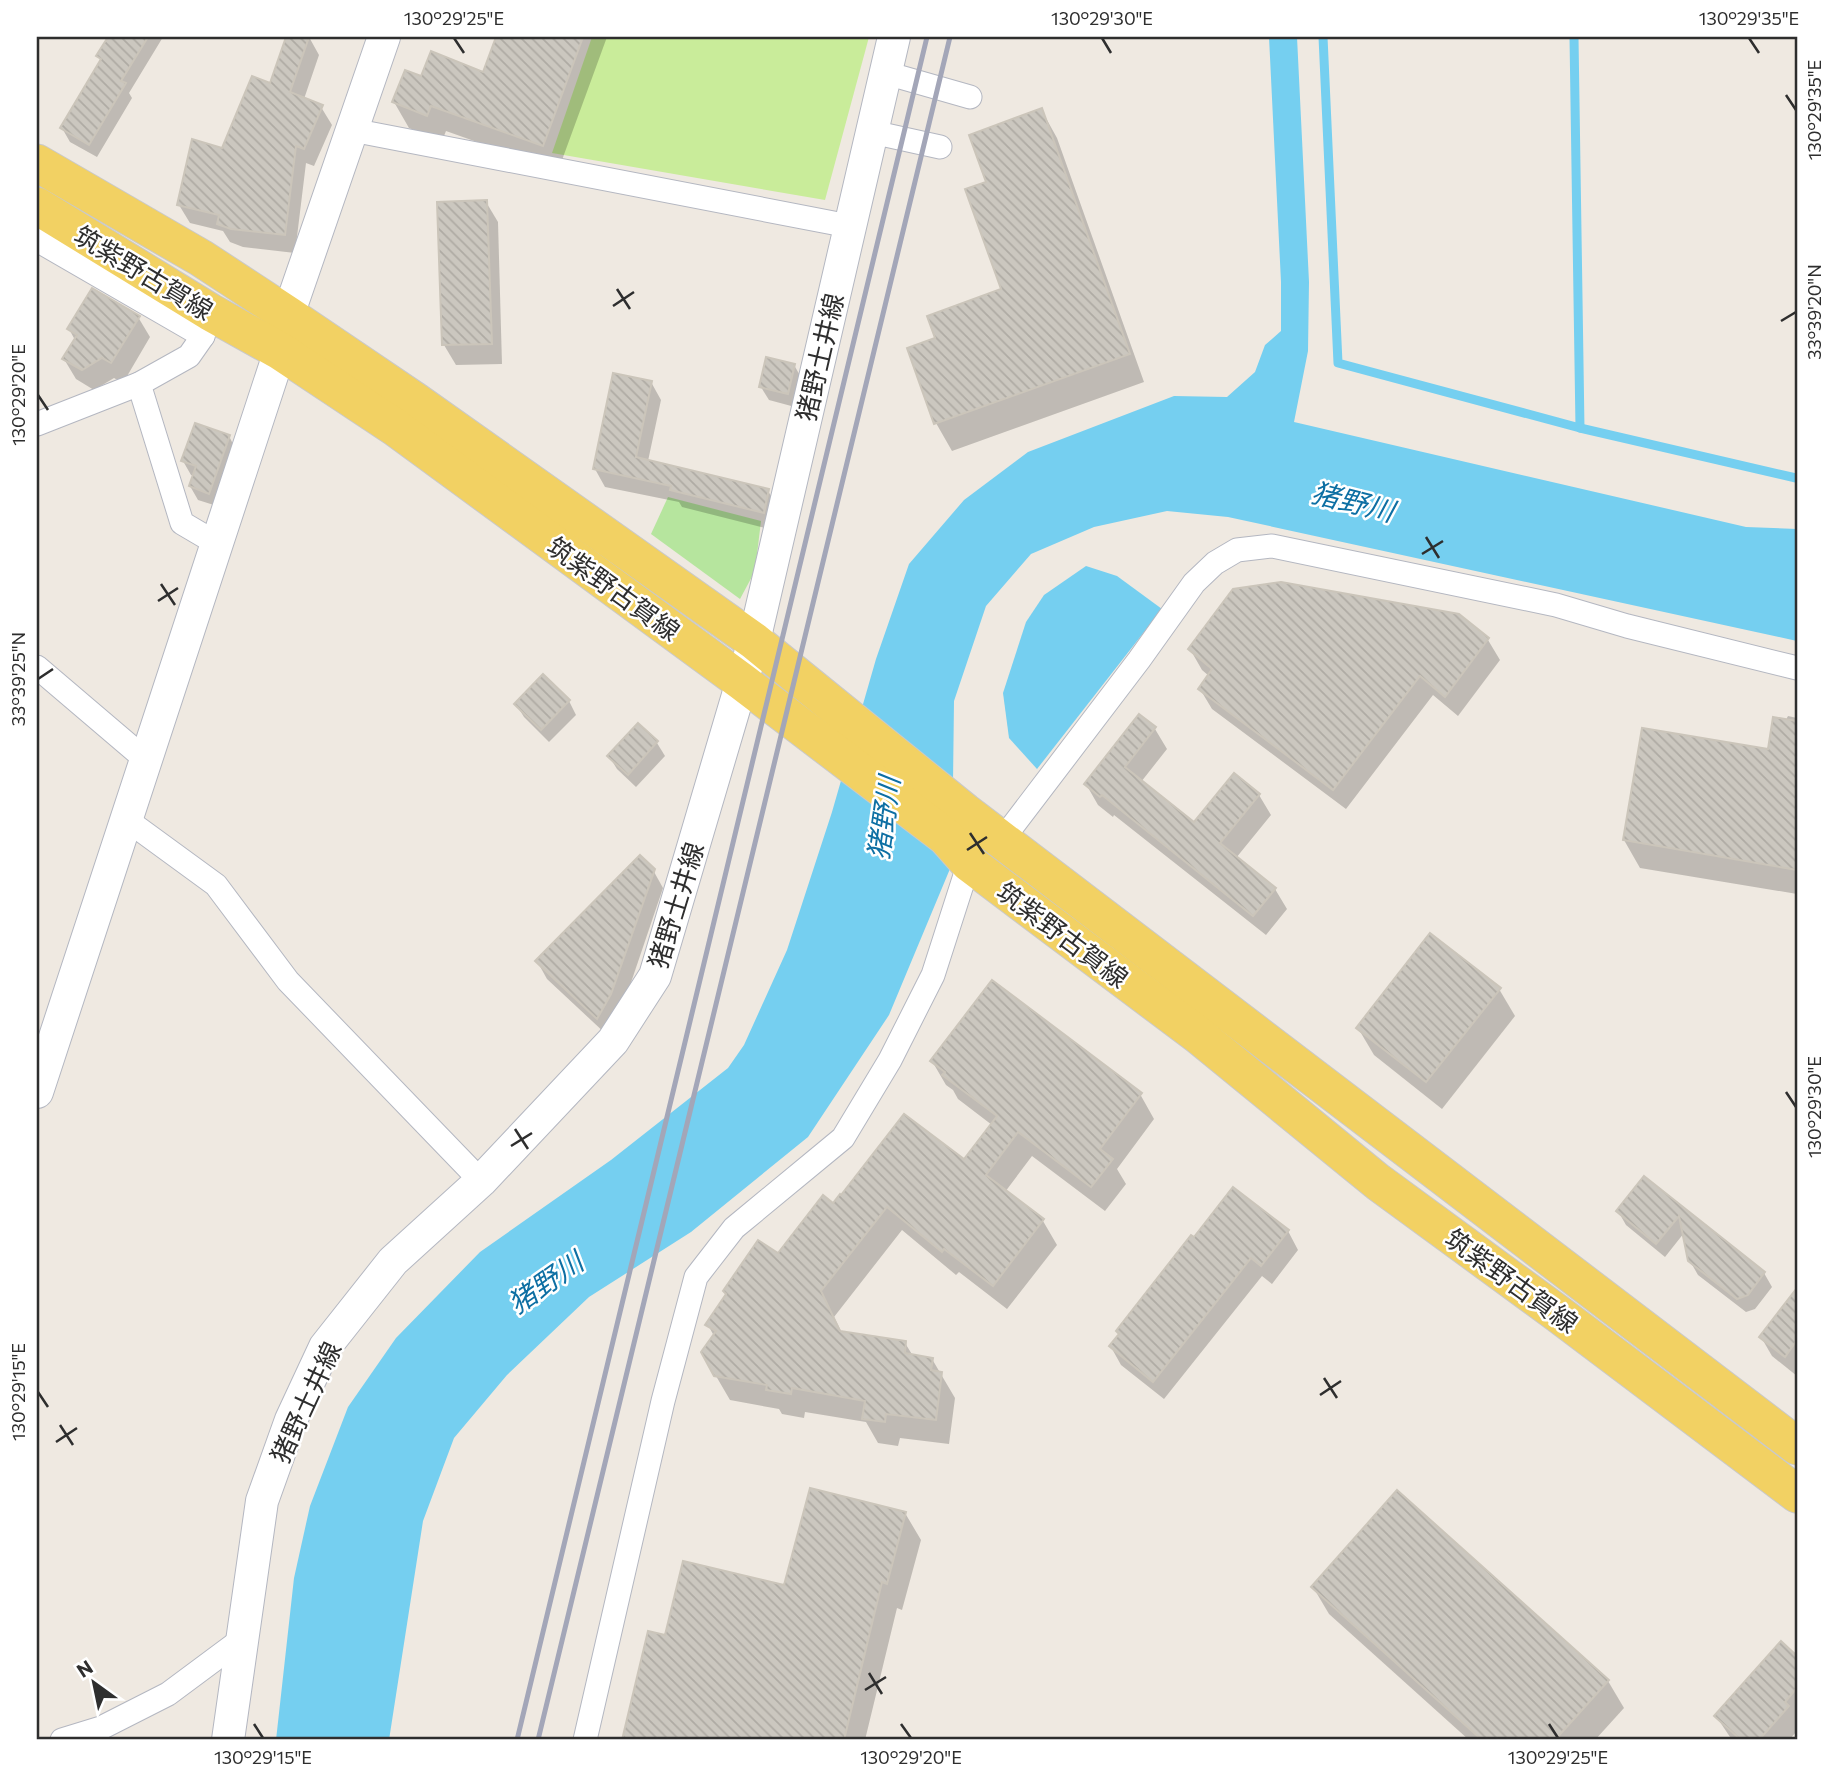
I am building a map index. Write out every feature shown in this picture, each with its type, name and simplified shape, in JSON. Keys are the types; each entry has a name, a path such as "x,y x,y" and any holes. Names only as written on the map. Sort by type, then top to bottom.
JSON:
{"main road":[{"path":"37,1089 127,820 279,351 288,315 384,37"},
{"name":"猪野土井線","path":"228,1740 262,1501 291,1420 325,1347 393,1261 481,1181 613,1041 655,976 754,640 894,37"},
{"name":"筑紫野古賀線","path":"37,163 201,258 288,315 415,401 754,640 821,695 960,837 1002,839 1797,1446"},
{"name":"筑紫野古賀線","path":"37,206 206,324 279,351 396,428 808,730 960,837 1378,1181 1557,1312 1797,1494"}],"street":[{"path":"886,73 970,97"},
{"path":"352,130 849,226"},
{"path":"872,132 940,147"},
{"path":"37,240 206,324 189,356 139,384 37,424"},
{"path":"139,384 182,523 216,543"},
{"path":"1002,839 1139,660 1194,583 1215,563 1237,550 1272,546 1556,605 1653,633 1797,668"},
{"path":"37,667 145,759"},
{"path":"127,820 216,884 288,981 481,1181"},
{"path":"585,1740 663,1401 696,1278 734,1228 843,1138 890,1060 933,975 960,837"},
{"path":"62,1740 101,1728 168,1694 242,1639"}],"green space":[{"path":"592,37 869,37 825,200 552,153"},
{"path":"668,497 761,521 755,571 740,599 651,534"}],"water":[{"name":"猪野川","path":"1269,37 1297,37 1309,282 1308,351 1294,422 1746,527 1797,529 1797,641 1228,517 1167,511 1094,527 1031,554 986,606 954,701 952,864 889,1015 808,1137 691,1232 589,1297 507,1375 454,1438 423,1521 389,1740 276,1740 294,1578 310,1506 348,1407 396,1338 480,1252 611,1160 728,1068 744,1045 787,950 832,812 876,659 909,564 964,500 1028,452 1174,396 1227,397 1255,372 1265,345 1281,331"},
{"path":"1086,566 1117,576 1162,609 1037,769 1009,738 1003,693 1026,622 1044,595"}],"building":[{"path":"108,37 148,37 121,81 126,83 89,145 60,128 101,59 96,56"},
{"path":"286,37 309,37 290,92 323,105 304,149 296,146 285,235 231,229 217,224 219,215 177,205 192,139 222,148 252,76 270,83"},
{"path":"496,37 583,37 543,146 431,106 427,116 392,102 405,70 421,76 431,51 483,72"},
{"path":"1042,108 1130,354 934,424 907,348 935,338 927,316 1001,289 965,189 986,182 969,135"},
{"path":"487,200 492,344 442,345 437,202"},
{"path":"92,288 140,316 111,363 102,358 82,370 62,359 77,335 67,329"},
{"path":"766,357 795,364 788,394 759,387"},
{"path":"613,373 652,381 636,457 769,489 764,513 670,490 671,486 593,469"},
{"path":"195,423 230,435 209,494 189,486 196,466 181,461"},
{"path":"1281,582 1459,614 1489,638 1445,697 1420,676 1333,790 1198,689 1212,669 1188,649 1233,589"},
{"path":"543,674 570,700 541,730 514,704"},
{"path":"1139,714 1156,727 1125,767 1194,822 1234,773 1260,794 1220,843 1276,888 1253,916 1102,795 1100,797 1084,784"},
{"path":"1773,717 1797,721 1797,870 1623,840 1642,728 1768,749"},
{"path":"638,723 658,741 628,775 607,756"},
{"path":"640,855 655,869 611,994 597,1019 535,961"},
{"path":"1430,933 1501,988 1426,1082 1356,1028"},
{"path":"992,980 1142,1093 1100,1149 1113,1159 1091,1187 1018,1132 986,1175 1044,1219 993,1286 944,1249 942,1252 887,1207 821,1291 840,1331 906,1341 905,1353 933,1358 931,1370 942,1372 936,1420 886,1414 885,1422 862,1419 865,1401 792,1388 791,1394 766,1390 767,1385 714,1376 701,1352 716,1331 705,1325 726,1294 723,1291 758,1240 778,1253 823,1195 833,1203 841,1195 904,1114 964,1159 997,1116 942,1075 945,1072 930,1061"},
{"path":"1644,1176 1765,1272 1748,1295 1737,1299 1688,1261 1679,1216 1656,1244 1616,1211"},
{"path":"1233,1187 1289,1230 1261,1266 1251,1258 1153,1382 1109,1346 1119,1334 1116,1331 1191,1235 1194,1237"},
{"path":"1797,1288 1797,1340 1785,1357 1759,1337"},
{"path":"810,1488 906,1512 887,1584 882,1582 844,1740 622,1740 648,1631 665,1635 683,1561 784,1585"},
{"path":"1397,1490 1609,1680 1555,1740 1482,1740 1311,1587"},
{"path":"1781,1641 1797,1656 1797,1688 1785,1702 1789,1706 1759,1740 1741,1740 1714,1716"}],"waterway":[{"path":"1323,37 1338,363 1580,428 1574,37"},
{"path":"1580,428 1796,478"}],"railway":[{"path":"517,1740 927,37"},
{"path":"538,1740 950,37"}]}
